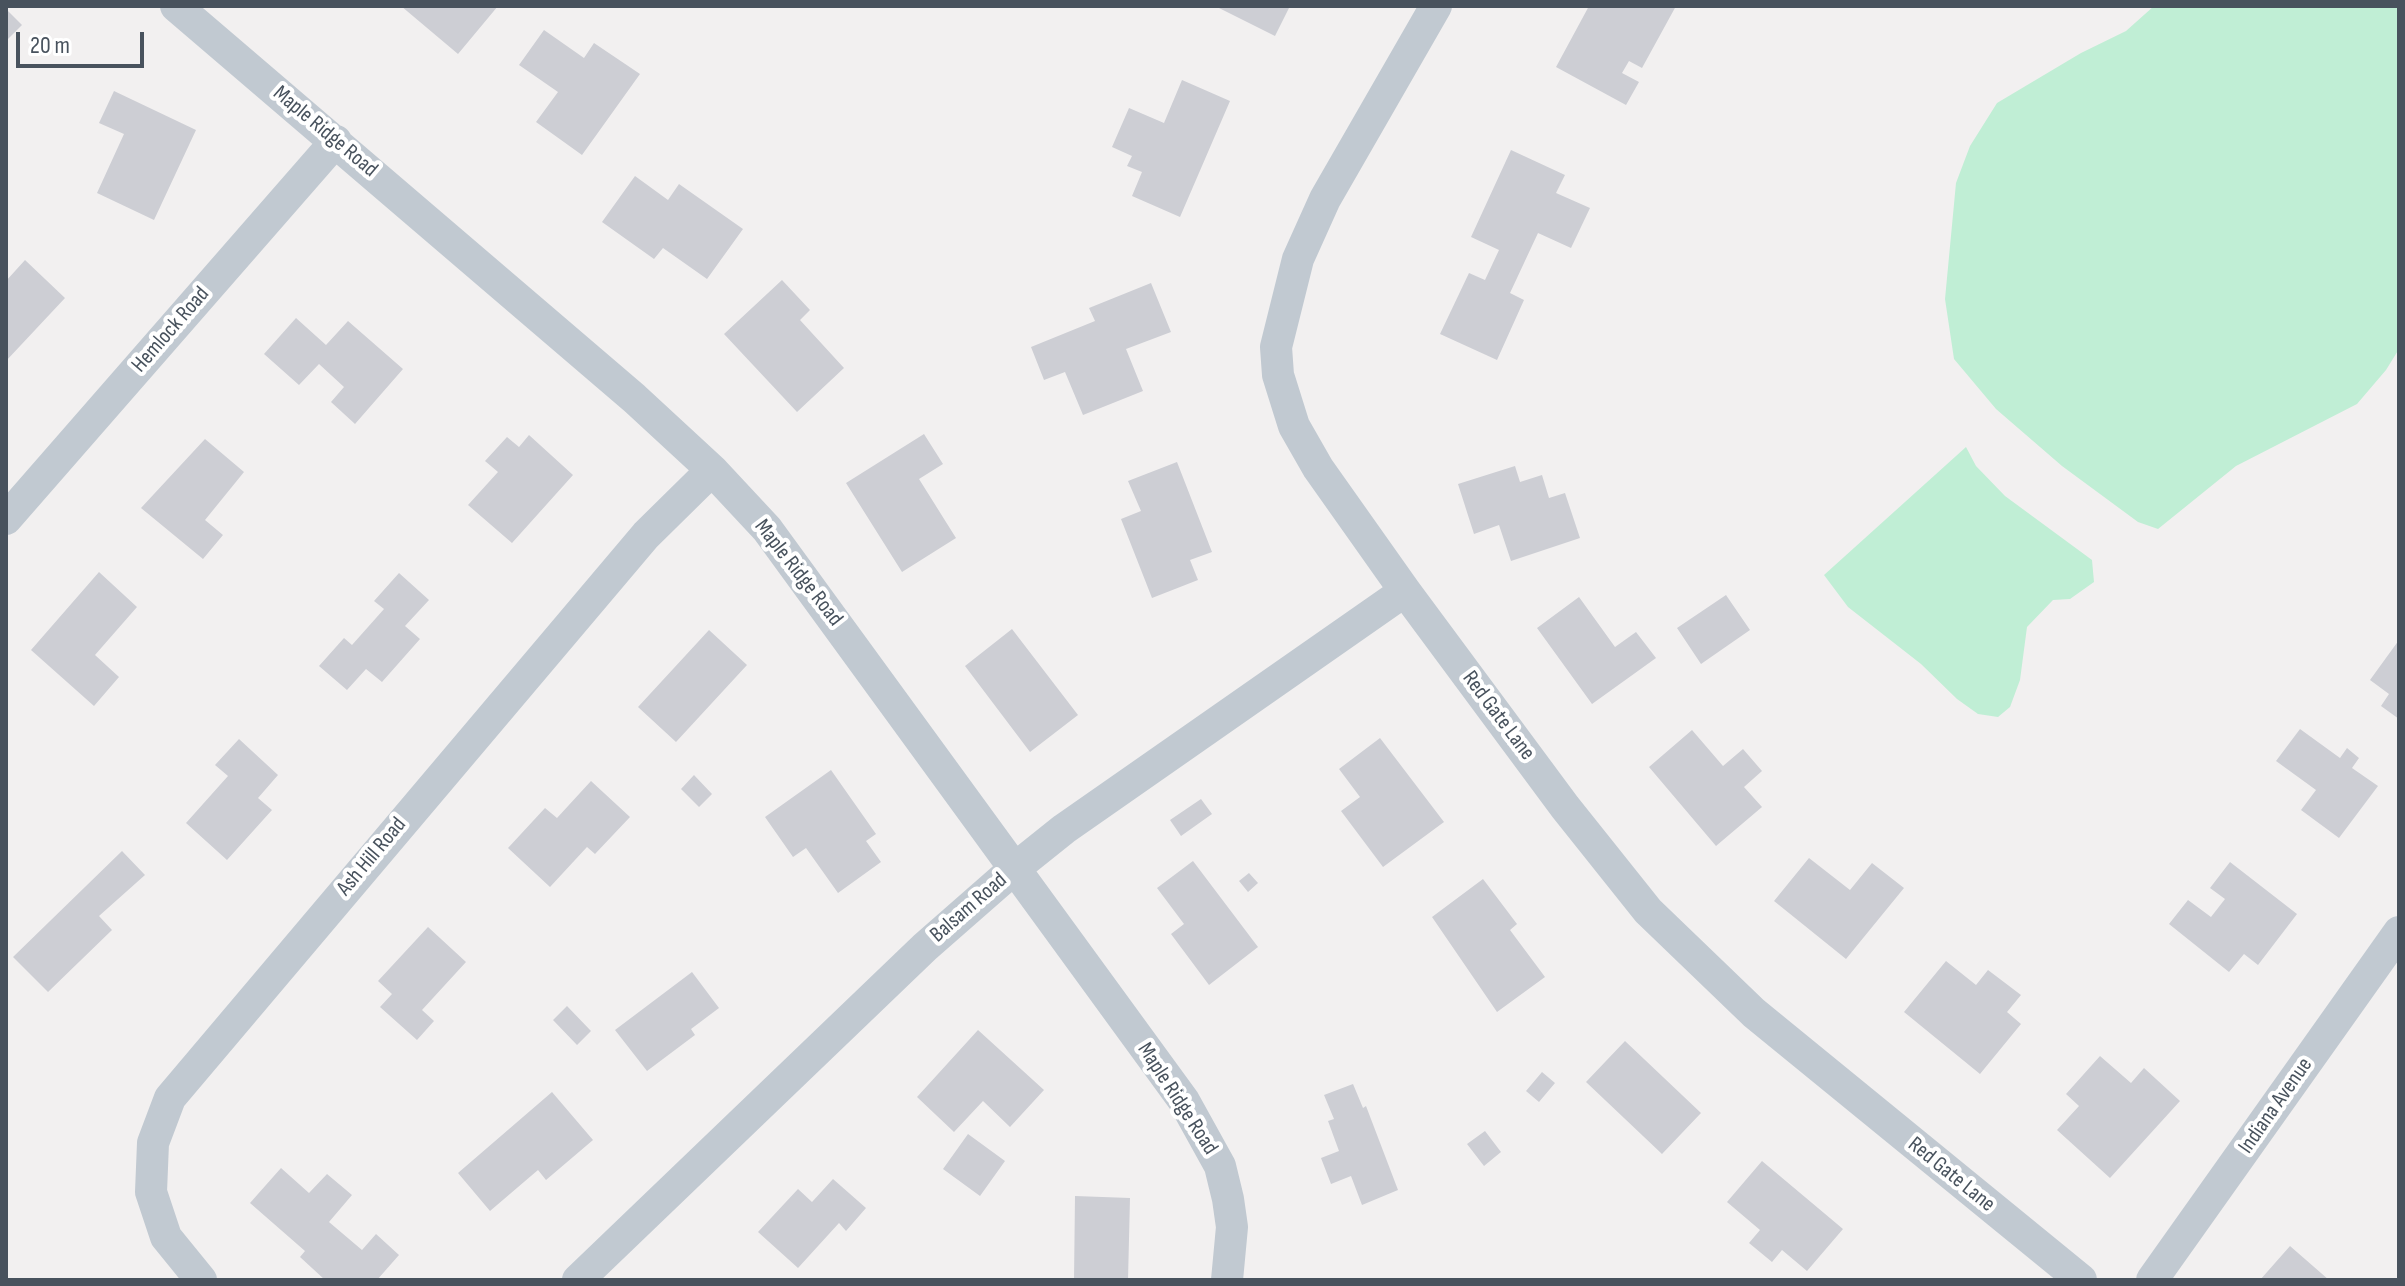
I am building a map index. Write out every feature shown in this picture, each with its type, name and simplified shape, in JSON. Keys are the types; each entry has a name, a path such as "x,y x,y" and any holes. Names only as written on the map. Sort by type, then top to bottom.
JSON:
{"street":[{"name":"Maple Ridge Road","path":"176,6 622,388 712,470 792,560 1184,1101 1220,1166 1232,1227 1227,1280"},
{"name":"Red Gate Lane","path":"1436,6 1309,231 1286,295 1276,347 1278,375 1305,446 1405,591 1565,807 1648,911 1754,1013 2081,1280"},
{"name":"Hemlock Road","path":"6,519 336,141"},
{"name":"Ash Hill Road","path":"201,1280 166,1237 151,1192 153,1143 170,1098 646,535 712,470"},
{"name":"Balsam Road","path":"578,1280 925,947 1014,869 1064,829 1405,591"},
{"name":"Indiana Avenue","path":"2152,1280 2399,932"}],"green space":[{"path":"2154,6 2399,6 2399,349 2386,370 2357,404 2236,466 2158,529 2138,522 2062,466 1996,409 1954,359 1945,299 1956,183 1970,146 1997,103 2081,53 2126,31"},
{"path":"1966,447 1976,466 2005,496 2092,560 2094,582 2070,599 2053,600 2027,627 2020,680 2010,707 1998,717 1978,714 1957,699 1921,664 1848,607 1824,575"}],"building":[{"path":"401,6 498,6 458,54"},
{"path":"1215,6 1290,6 1275,36"},
{"path":"1589,6 1676,6 1642,68 1629,61 1622,73 1639,82 1626,105 1556,67"},
{"path":"6,9 22,25 6,41"},
{"path":"544,30 584,58 594,43 640,74 582,155 536,122 558,92 519,65"},
{"path":"1182,80 1230,101 1180,217 1132,196 1142,172 1127,166 1132,156 1112,147 1129,108 1164,123"},
{"path":"114,91 196,130 154,220 97,193 124,134 99,123"},
{"path":"1511,150 1565,175 1556,193 1590,208 1571,248 1538,233 1510,293 1524,300 1497,360 1440,334 1469,273 1485,280 1499,250 1471,237"},
{"path":"635,176 668,200 679,184 743,229 707,279 663,248 654,259 602,222"},
{"path":"25,260 65,298 6,361 6,281"},
{"path":"782,280 810,310 800,320 844,368 797,412 724,334"},
{"path":"1151,283 1171,332 1126,349 1143,391 1083,415 1065,372 1044,380 1031,347 1095,321 1089,308"},
{"path":"296,318 326,345 348,321 403,369 355,424 331,402 344,387 319,364 299,385 264,354"},
{"path":"924,434 943,464 919,479 956,538 902,572 846,483"},
{"path":"529,435 573,475 512,543 468,505 498,472 485,461 507,437 519,447"},
{"path":"205,439 244,472 205,520 223,535 203,559 141,508"},
{"path":"1177,462 1212,552 1190,560 1198,580 1152,598 1121,519 1141,511 1128,481"},
{"path":"1515,466 1520,482 1542,475 1549,498 1565,493 1580,538 1511,561 1499,525 1474,534 1458,484"},
{"path":"99,572 137,607 95,655 119,677 94,706 31,650"},
{"path":"399,573 429,600 405,626 420,639 382,682 366,669 347,690 319,666 344,638 352,645 384,609 374,601"},
{"path":"1726,595 1750,630 1701,664 1677,628"},
{"path":"1579,597 1615,647 1636,632 1656,658 1592,704 1537,628"},
{"path":"1012,629 1078,715 1030,752 965,666"},
{"path":"709,630 747,665 676,742 638,707"},
{"path":"2399,640 2399,719 2381,706 2389,694 2370,680"},
{"path":"2300,729 2340,758 2347,748 2359,758 2352,768 2378,786 2339,838 2301,810 2316,790 2276,761"},
{"path":"1692,730 1723,766 1743,749 1762,771 1744,787 1762,807 1716,846 1649,767"},
{"path":"1380,738 1444,822 1383,867 1341,811 1360,797 1339,769"},
{"path":"239,739 278,775 258,798 272,810 227,860 186,823 228,776 215,765"},
{"path":"831,770 876,834 866,841 881,862 838,893 806,848 793,857 765,817"},
{"path":"694,775 712,794 699,807 681,789"},
{"path":"591,781 630,817 595,854 587,847 550,887 508,848 545,808 557,818"},
{"path":"1201,799 1212,814 1181,836 1170,820"},
{"path":"122,851 145,875 99,916 112,930 48,992 13,957"},
{"path":"1809,858 1850,890 1872,863 1904,888 1846,959 1774,901"},
{"path":"1193,861 1258,947 1209,985 1171,934 1184,924 1157,888"},
{"path":"2230,862 2297,914 2258,965 2244,954 2229,972 2169,924 2188,900 2211,917 2225,899 2210,888"},
{"path":"1249,873 1258,883 1248,892 1239,881"},
{"path":"1483,879 1517,924 1510,930 1545,977 1497,1012 1432,917"},
{"path":"428,927 466,962 422,1010 434,1021 417,1040 380,1007 392,994 378,981"},
{"path":"1946,961 1976,985 1988,970 2021,995 2007,1012 2021,1024 1980,1074 1904,1012"},
{"path":"692,972 719,1008 691,1029 695,1035 647,1071 615,1030"},
{"path":"567,1006 591,1031 577,1045 553,1020"},
{"path":"978,1030 1044,1090 1010,1127 983,1101 954,1132 917,1097"},
{"path":"1625,1041 1701,1113 1662,1154 1586,1082"},
{"path":"2100,1056 2131,1083 2144,1068 2180,1101 2110,1178 2057,1130 2079,1106 2066,1094"},
{"path":"1542,1072 1555,1083 1539,1102 1526,1091"},
{"path":"1353,1084 1363,1108 1366,1106 1398,1190 1362,1205 1351,1176 1331,1184 1321,1158 1339,1151 1328,1121 1334,1119 1324,1095"},
{"path":"552,1092 593,1140 546,1180 538,1170 490,1211 458,1173"},
{"path":"1485,1131 1501,1152 1484,1166 1467,1144"},
{"path":"968,1134 1005,1161 980,1196 943,1169"},
{"path":"1762,1161 1843,1229 1807,1271 1782,1250 1772,1262 1749,1243 1760,1230 1727,1202"},
{"path":"281,1168 309,1193 327,1174 352,1195 329,1222 362,1250 376,1234 399,1255 377,1280 325,1280 300,1257 305,1251 250,1203"},
{"path":"833,1179 866,1208 846,1231 839,1223 798,1268 758,1232 798,1189 812,1202"},
{"path":"1075,1196 1130,1198 1128,1280 1074,1280"},
{"path":"2290,1246 2329,1280 2260,1280"}]}
